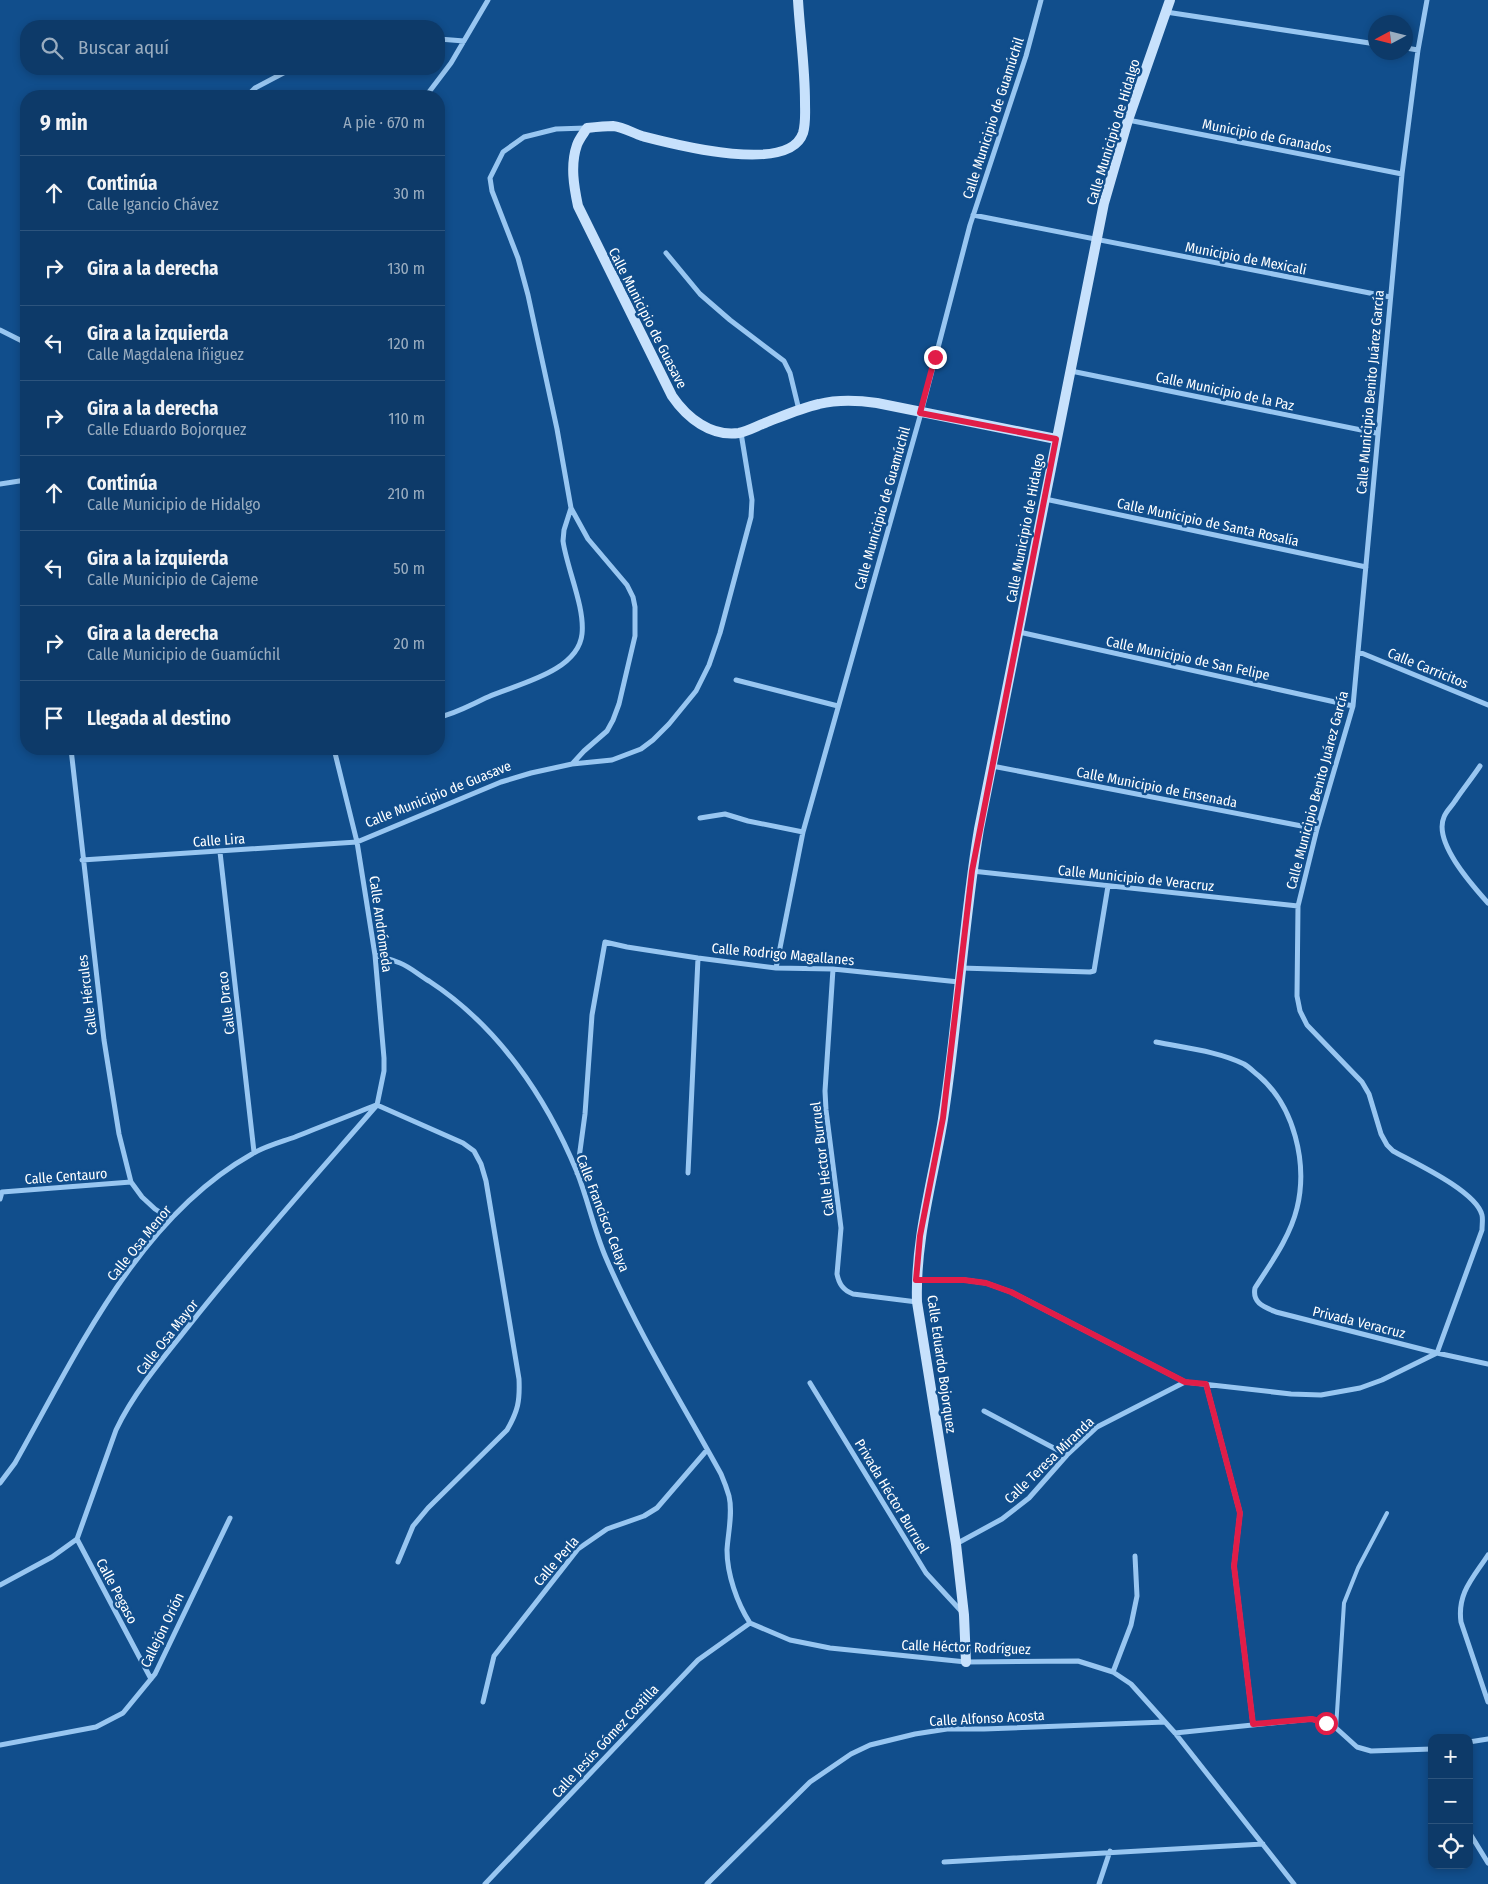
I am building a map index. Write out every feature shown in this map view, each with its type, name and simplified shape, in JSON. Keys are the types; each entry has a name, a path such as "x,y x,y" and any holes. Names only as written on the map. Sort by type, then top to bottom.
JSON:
{"street":[{"path":"445,69 464,42 488,0"},
{"path":"572,764 607,731 613,720 635,636 636,618 633,597 627,585 588,539 571,508 558,429 528,296 518,258 492,191 491,174 503,152 524,137 556,129 615,126 640,135 697,150 763,155 783,151 794,145 802,134 805,118 805,86 798,0"},
{"name":"Calle Municipio de Guamúchil","path":"776,968 803,832 974,215 1026,56 1041,0"},
{"name":"Calle Municipio de Hidalgo","path":"959,982 972,871 1056,439 1097,240 1112,175 1128,120 1170,0"},
{"name":"Calle Municipio Benito Juárez García","path":"1427,0 1418,50 1402,174 1376,433 1353,706 1317,829 1298,906 1297,996 1300,1011 1307,1025 1362,1082 1369,1094 1381,1134 1387,1145 1393,1151 1471,1197 1482,1214 1482,1230 1437,1353"},
{"path":"1166,12 1368,43"},
{"path":"445,40 464,42"},
{"path":"1413,49 1418,50"},
{"path":"253,90 280,75"},
{"path":"430,90 441,75"},
{"name":"Municipio de Granados","path":"1128,120 1402,174"},
{"name":"Calle Municipio de Guasave","path":"358,842 492,785 531,773 572,764 612,760 641,749 669,724 696,691 710,665 751,516 752,500 741,432 720,432 706,428 680,409 672,396 578,206 574,183 574,162 577,145 587,128"},
{"name":"Municipio de Mexicali","path":"974,215 1390,297"},
{"path":"666,252 700,294 784,362 790,373 799,410"},
{"path":"0,330 20,340"},
{"name":"Calle Municipio de la Paz","path":"1070,371 1376,433"},
{"path":"741,432 799,410 838,400 855,400 1056,439"},
{"path":"0,484 20,481"},
{"name":"Calle Municipio de Santa Rosalía","path":"1045,499 1366,567"},
{"path":"445,715 468,707 555,669 570,659 579,648 582,626 563,541 564,530 571,508"},
{"name":"Calle Municipio de San Felipe","path":"1018,632 1353,706"},
{"name":"Calle Carricitos","path":"1359,652 1488,705"},
{"path":"736,680 838,706"},
{"name":"Calle Hércules","path":"72,755 82,860 104,1040 119,1134 132,1182 142,1197 155,1209 171,1219"},
{"name":"Calle Andrómeda","path":"336,755 358,842 375,954 384,1058 384,1071 377,1105"},
{"name":"Calle Municipio de Ensenada","path":"992,766 1317,829"},
{"path":"1480,766 1444,817 1442,830 1445,843 1452,856 1471,884 1488,903"},
{"path":"700,818 725,814 748,821 803,832"},
{"name":"Calle Lira","path":"82,860 358,842"},
{"name":"Calle Draco","path":"220,852 254,1152"},
{"name":"Calle Municipio de Veracruz","path":"972,871 1298,906"},
{"path":"961,968 1094,971 1108,886"},
{"name":"Calle Rodrigo Magallanes","path":"577,1173 585,1114 592,1015 606,942 698,958 776,968 833,969 959,982"},
{"name":"Calle Francisco Celaya","path":"375,954 401,963 438,987 471,1014 501,1045 526,1078 555,1126 577,1173 605,1257 644,1337 721,1474 729,1497 727,1552 729,1564 738,1599 750,1623"},
{"path":"688,1173 698,958"},
{"name":"Calle Héctor Burruel","path":"833,969 825,1091 841,1228 837,1274 841,1286 853,1294 917,1302"},
{"name":"Calle Eduardo Bojorquez","path":"959,982 943,1118 920,1236 916,1280 917,1302 956,1544 964,1614 966,1662"},
{"name":"Privada Veracruz","path":"1156,1042 1227,1057 1246,1065 1265,1082 1280,1100 1293,1126 1298,1146 1300,1177 1298,1207 1289,1233 1255,1288 1254,1293 1257,1302 1276,1312 1488,1364"},
{"path":"377,1105 463,1143 474,1152 481,1164 486,1181 498,1250 519,1379 520,1399 516,1415 507,1430 428,1508 413,1526 398,1562"},
{"name":"Calle Osa Menor","path":"0,1483 15,1463 93,1324 118,1285 171,1219 196,1193 254,1152 377,1105"},
{"name":"Calle Osa Mayor","path":"77,1539 116,1430 121,1419 147,1380 221,1287 377,1105"},
{"name":"Calle Centauro","path":"0,1199 1,1189 132,1182"},
{"path":"916,1280 971,1281 986,1283 1011,1292 1185,1382 1291,1394 1322,1395 1360,1388 1382,1380 1437,1353"},
{"name":"Calle Teresa Miranda","path":"956,1544 1002,1519 1029,1498 1067,1455 1097,1427 1185,1382"},
{"name":"Privada Héctor Burruel","path":"810,1383 926,1573 964,1614"},
{"path":"1206,1384 1240,1513 1234,1566 1253,1724"},
{"path":"984,1411 1067,1455"},
{"name":"Calle Perla","path":"482,1702 494,1656 578,1549 608,1529 644,1516 657,1508 707,1450"},
{"name":"Callejón Orión","path":"0,1745 96,1727 123,1713 155,1674 230,1518"},
{"path":"0,1585 31,1570 77,1539"},
{"name":"Calle Pegaso","path":"77,1539 150,1679"},
{"path":"1488,1555 1463,1594 1460,1611 1461,1622 1488,1702"},
{"path":"1113,1672 1131,1625 1136,1596 1135,1556"},
{"name":"Calle Héctor Rodríguez","path":"750,1623 790,1640 830,1648 966,1662 1078,1661 1113,1672 1131,1684 1165,1722"},
{"name":"Calle Jesús Gómez Costilla","path":"485,1884 698,1660 750,1623"},
{"path":"1175,1733 1312,1719 1336,1728 1357,1747 1371,1751 1428,1749"},
{"path":"1165,1722 1294,1884"},
{"name":"Calle Alfonso Acosta","path":"707,1884 810,1782 851,1754 870,1745 915,1734 947,1729 1165,1722"},
{"path":"1473,1741 1488,1738"},
{"path":"1473,1839 1488,1863"},
{"path":"944,1862 1110,1851 1263,1844"},
{"path":"1099,1884 1110,1851"}],"lane":[{"path":"1336,1728 1344,1603 1358,1568 1387,1513"}],"route":[{"path":"935,357 920,413 1056,439 972,871 943,1118 920,1236 916,1280 964,1280 986,1283 1011,1292 1185,1382 1206,1384 1240,1513 1234,1566 1253,1724 1312,1719 1326,1723"}]}
